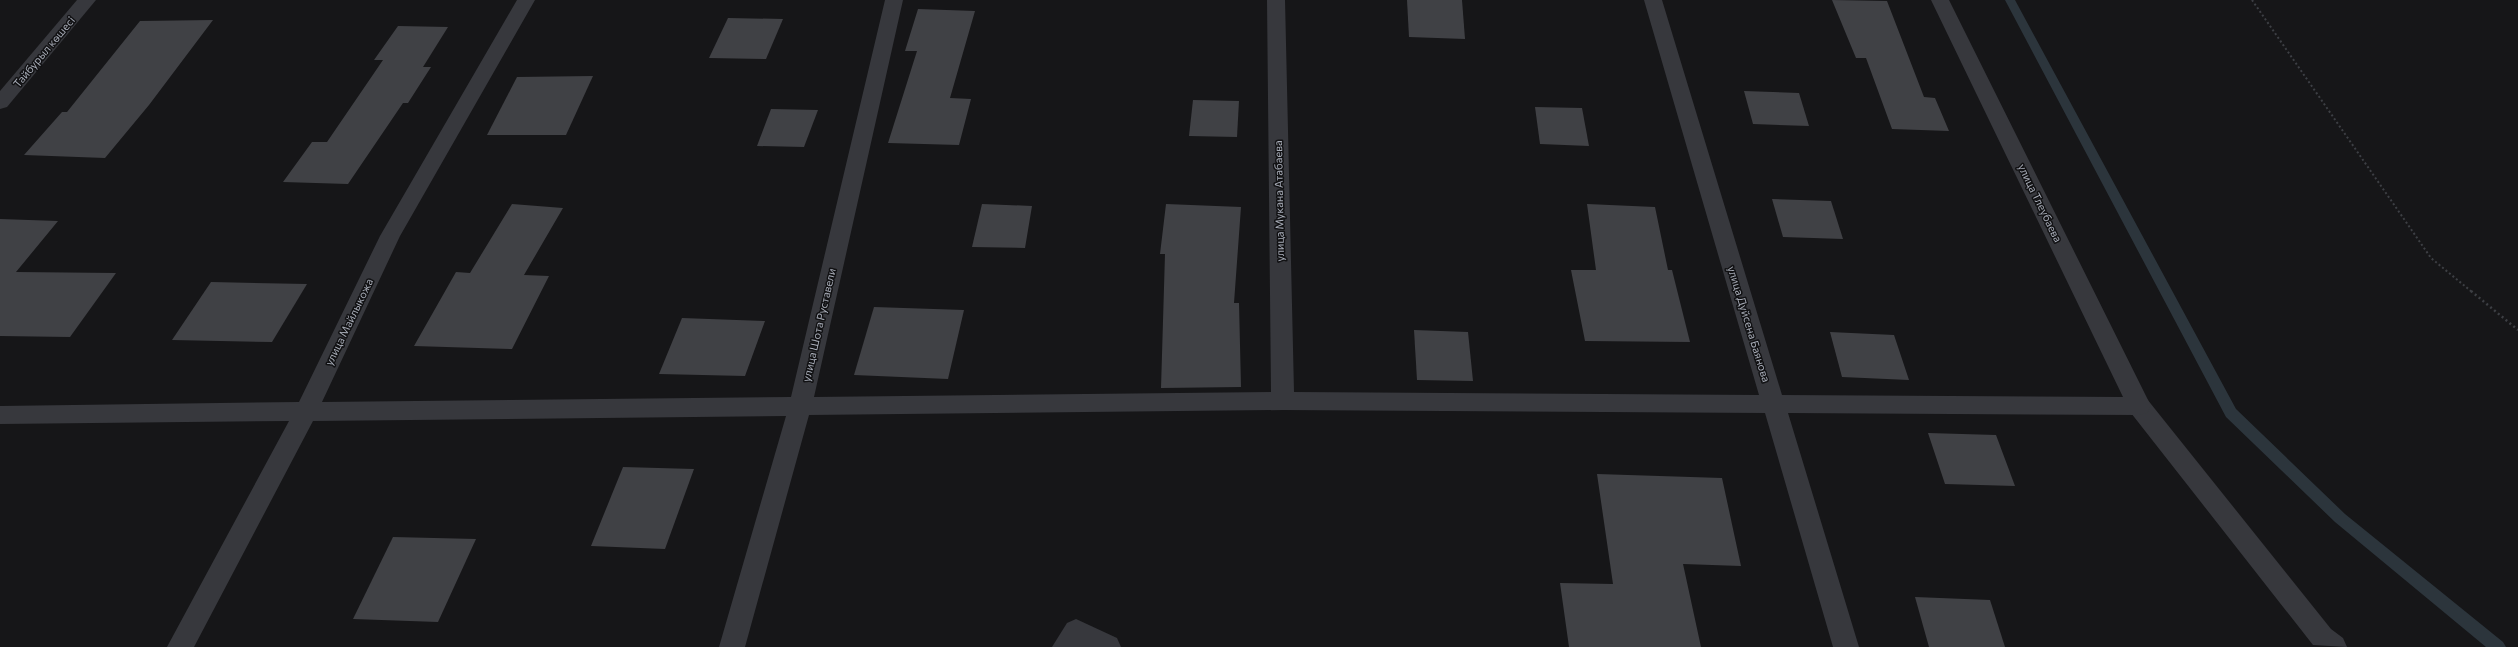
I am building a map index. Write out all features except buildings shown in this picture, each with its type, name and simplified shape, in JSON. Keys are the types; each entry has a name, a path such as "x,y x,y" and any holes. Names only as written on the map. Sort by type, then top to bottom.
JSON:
{"street":[{"name":"Тайбурыл көшесі","path":"0,103 87,0"},
{"name":"улица Майлыкожа","path":"180,647 306,412 390,236 526,0"},
{"name":"улица Шота Руставели","path":"732,647 800,407 894,0"},
{"name":"улица Мукана Атабаева","path":"1276,0 1283,401"},
{"name":"улица Дуйсена Баянова","path":"1653,0 1846,647"},
{"name":"улица Тлеубаева","path":"1940,0 2139,406 2322,637 2334,647"},
{"path":"0,415 1283,401 1774,406 2139,406"},
{"path":"1065,647 1076,631 1108,647"}],"path":[{"path":"2252,0 2431,258 2518,330"}],"waterway":[{"path":"2010,0 2231,413 2340,518 2498,647"}]}
